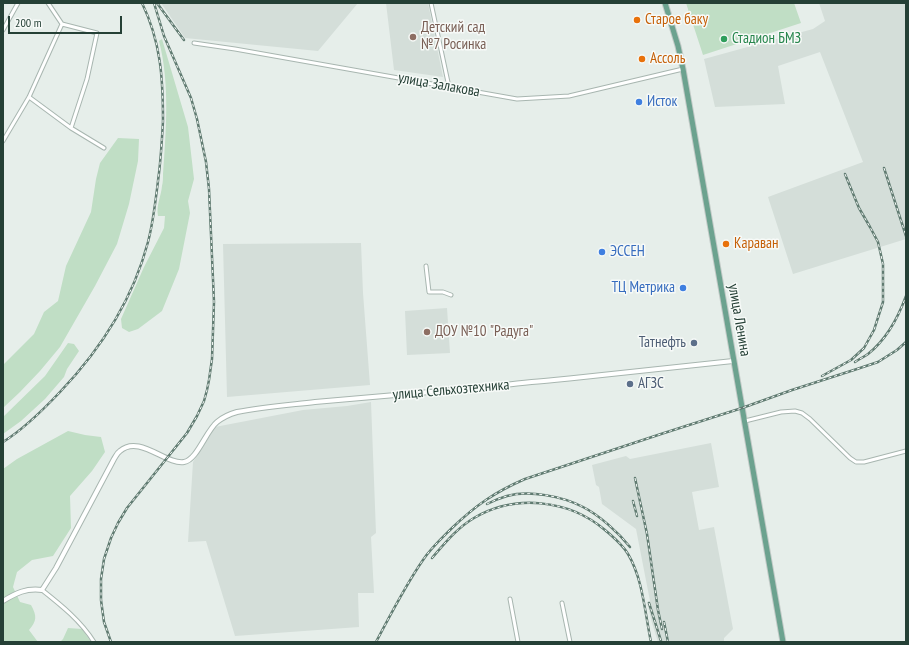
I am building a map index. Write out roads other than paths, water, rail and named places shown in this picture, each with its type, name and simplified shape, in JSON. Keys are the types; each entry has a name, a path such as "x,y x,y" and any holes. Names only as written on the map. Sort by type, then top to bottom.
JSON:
{"main road":[{"name":"улица Ленина","path":"665,3 678,46 683,69 783,642"}],"street":[{"path":"3,30 18,3"},
{"path":"48,3 62,24 97,33 87,79 71,128"},
{"path":"431,3 449,87"},
{"path":"3,141 29,97 62,24"},
{"name":"улица Залакова","path":"194,43 243,50 517,99 569,96 683,69"},
{"path":"29,97 71,128 104,148"},
{"path":"426,266 429,292 443,292 451,295"},
{"name":"улица Сельхозтехника","path":"42,590 56,568 110,466 119,451 126,447 136,446 151,450 176,462 184,462 190,460 195,454 211,428 217,422 226,416 260,408 455,390 733,361"},
{"path":"745,421 781,412 795,411 802,413 810,418 850,458 856,462 864,462 906,451"},
{"path":"3,601 14,594 32,588 42,590 68,612 84,628 94,642"},
{"path":"510,599 518,642"},
{"path":"562,603 570,642"}],"railway":[{"path":"3,442 26,425 40,412 75,376 89,359 113,323 134,284 142,263 153,216 160,167 163,121 160,61 153,32 142,3"},
{"path":"111,642 104,622 101,600 101,579 104,559 111,538 127,508 187,433 197,416 207,390 212,359 214,302 209,189 206,162 191,98 164,36 154,3"},
{"path":"157,3 184,40"},
{"path":"884,168 906,236"},
{"path":"822,376 851,360 864,348 874,330 883,302 883,264 878,242 859,208 845,174"},
{"path":"855,362 868,354 881,342 891,328 906,296"},
{"path":"376,642 404,590 430,551 469,512 504,489 525,479 878,362 897,350 906,342"},
{"path":"635,478 647,534 662,629"},
{"path":"487,504 516,494 535,494 556,497 575,503 602,519 630,547"},
{"path":"633,501 637,516"},
{"path":"432,558 462,526 490,510 507,505 541,503 558,506 575,512 605,530 626,550 633,564 640,585 651,642"},
{"path":"649,603 661,641"},
{"path":"664,622 668,642"}],"place":[{"name":"Старое баку","path":"637,20"},
{"name":"Детский сад №7 Росинка","path":"413,37"},
{"name":"Стадион БМЗ","path":"724,39"},
{"name":"Ассоль","path":"642,59"},
{"name":"Исток","path":"639,102"},
{"name":"Караван","path":"726,244"},
{"name":"ЭССЕН","path":"602,252"},
{"name":"ТЦ Метрика","path":"683,288"},
{"name":"ДОУ №10 \"Радуга\"","path":"427,332"},
{"name":"Татнефть","path":"694,343"},
{"name":"АГЗС","path":"630,384"}]}
